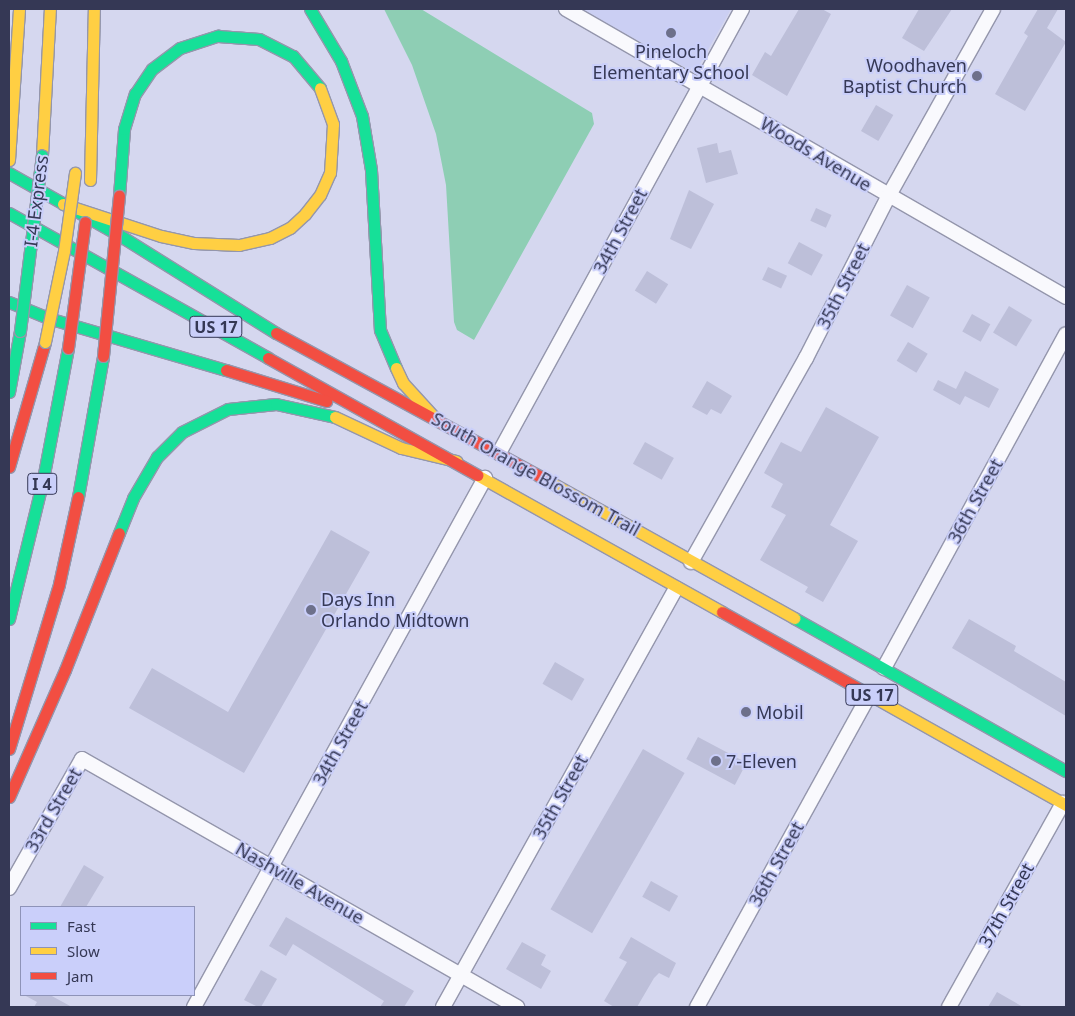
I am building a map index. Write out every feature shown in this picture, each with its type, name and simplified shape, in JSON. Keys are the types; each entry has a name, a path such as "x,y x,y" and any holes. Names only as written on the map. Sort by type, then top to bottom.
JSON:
{"main road":[{"name":"I-4 Express","path":"9,160 19,9"},
{"name":"I-4 Express","path":"9,392 20,331 42,155 50,9"},
{"path":"310,9 341,61 362,116 371,170 380,330 403,383 434,417"},
{"path":"78,144 94,10"},
{"name":"I 4","path":"9,619 43,479 68,348 88,190 94,10"},
{"path":"9,749 61,576 91,435 103,356 119,196 124,129 135,94 152,69 180,48 218,36 259,40 293,56 320,87 333,124 330,173 311,208 278,235 239,245 194,243 161,236 63,204"},
{"path":"9,467 45,342 64,251 75,168"},
{"name":"South Orange Blossom Trail","path":"9,172 271,330 499,453 1066,771"},
{"name":"South Orange Blossom Trail","path":"9,213 456,461 676,588 870,694 1064,804"},
{"path":"9,302 48,318 300,391 422,443"},
{"path":"9,797 65,670 133,498 157,457 182,432 228,409 276,404 336,417 401,448 456,461"},
{"path":"485,478 533,493 650,558"},
{"path":"662,560 691,562"},
{"path":"676,588 715,594"},
{"path":"810,642 849,649"}],"street":[{"name":"Woods Avenue","path":"566,9 888,197 1066,297"},
{"name":"34th Street","path":"499,453 742,9"},
{"name":"35th Street","path":"691,562 806,358 888,197 993,9"},
{"name":"36th Street","path":"884,668 1066,334"},
{"name":"34th Street","path":"194,1007 485,478"},
{"name":"35th Street","path":"443,1007 676,588"},
{"name":"36th Street","path":"697,1007 870,694"},
{"name":"Nashville Avenue","path":"82,759 517,1007"},
{"name":"33rd Street","path":"9,888 82,759"},
{"name":"37th Street","path":"949,1007 1064,804"}],"shaded area":[{"path":"384,9 421,9 592,113 594,124 474,340 457,330 454,322 446,185 436,134 412,65"},
{"name":"Pineloch Elementary School","path":"582,9 731,9 700,64 688,69"}],"building":[{"path":"799,9 822,9 831,14 787,96 752,75 765,52 771,56"},
{"path":"919,9 952,9 924,51 902,38"},
{"path":"1038,9 1058,9 1047,28 1066,42 1025,111 995,94 1028,36 1024,33"},
{"path":"876,105 893,115 878,141 861,131"},
{"path":"717,143 719,153 731,150 738,174 706,183 697,148"},
{"path":"689,190 714,204 691,249 670,239"},
{"path":"816,208 832,215 826,228 810,221"},
{"path":"799,242 823,255 812,276 788,263"},
{"path":"768,267 787,276 781,289 762,280"},
{"path":"647,271 668,284 656,304 635,291"},
{"path":"907,285 930,298 913,328 890,316"},
{"path":"1009,306 1032,320 1016,346 993,333"},
{"path":"972,314 990,324 981,342 962,331"},
{"path":"908,342 928,354 916,373 897,361"},
{"path":"965,371 999,389 989,408 965,396 960,405 933,390 938,380 956,389"},
{"path":"707,381 732,396 721,414 711,409 707,415 692,407"},
{"path":"826,407 879,437 830,525 858,541 823,602 805,592 808,587 760,560 786,515 771,507 783,484 764,473 781,442 801,452"},
{"path":"645,442 674,458 662,480 633,464"},
{"name":"Days Inn Orlando Midtown","path":"331,530 370,552 244,773 129,708 152,668 228,712"},
{"path":"969,619 1016,646 1014,651 1066,682 1066,716 952,648"},
{"path":"555,662 584,679 572,701 542,684"},
{"name":"7-Eleven","path":"698,737 747,763 735,785 686,759"},
{"path":"643,749 685,773 592,933 550,909"},
{"path":"84,865 104,877 87,906 61,906"},
{"path":"651,881 678,896 669,912 642,897"},
{"path":"286,917 414,991 404,1007 380,1007 384,1001 293,944 286,956 269,946"},
{"path":"631,937 676,963 669,978 659,973 654,978 637,1007 614,1007 604,1001 627,962 619,958"},
{"path":"522,942 546,955 541,965 551,971 541,989 506,969"},
{"path":"261,970 277,979 261,1007 258,1007 244,1000"},
{"path":"997,992 1023,1007 988,1007"},
{"path":"26,996 52,996 72,1007 34,1007 37,1002"}],"traffic: fast":[{"path":"310,9 341,61 362,116 371,170 380,330 396,368"},
{"path":"119,196 124,129 135,94 152,69 180,48 218,36 259,39 293,56 320,88"},
{"path":"20,331 42,155"},
{"path":"9,173 119,235 276,333"},
{"path":"9,213 268,358"},
{"path":"9,302 48,318 226,370"},
{"path":"9,392 20,331"},
{"path":"9,619 43,479 68,348"},
{"path":"78,497 103,356"},
{"path":"119,533 133,498 157,457 182,432 228,409 276,404 335,417"},
{"path":"794,618 1066,771"}],"traffic: slow":[{"path":"9,160 19,9"},
{"path":"42,155 50,9"},
{"path":"90,180 94,9"},
{"path":"63,204 161,236 194,243 239,245 270,238 290,228 305,214 320,195 330,173 333,124 320,88"},
{"path":"45,342 64,251 75,173"},
{"path":"396,368 403,383 434,417"},
{"path":"335,417 401,448 456,461"},
{"path":"477,475 722,612"},
{"path":"541,477 794,618"},
{"path":"870,695 1066,805"}],"traffic: jam":[{"path":"103,356 119,196"},
{"path":"68,348 85,222"},
{"path":"276,333 541,477"},
{"path":"9,467 45,342"},
{"path":"268,358 477,475"},
{"path":"226,370 326,401"},
{"path":"9,749 59,584 78,497"},
{"path":"9,797 65,670 119,533"},
{"path":"722,612 870,695"}],"place":[{"name":"Pineloch Elementary School","path":"671,33"},
{"name":"Woodhaven Baptist Church","path":"977,76"},
{"name":"Days Inn Orlando Midtown","path":"311,610"},
{"name":"Mobil","path":"746,712"},
{"name":"7-Eleven","path":"716,761"}]}
